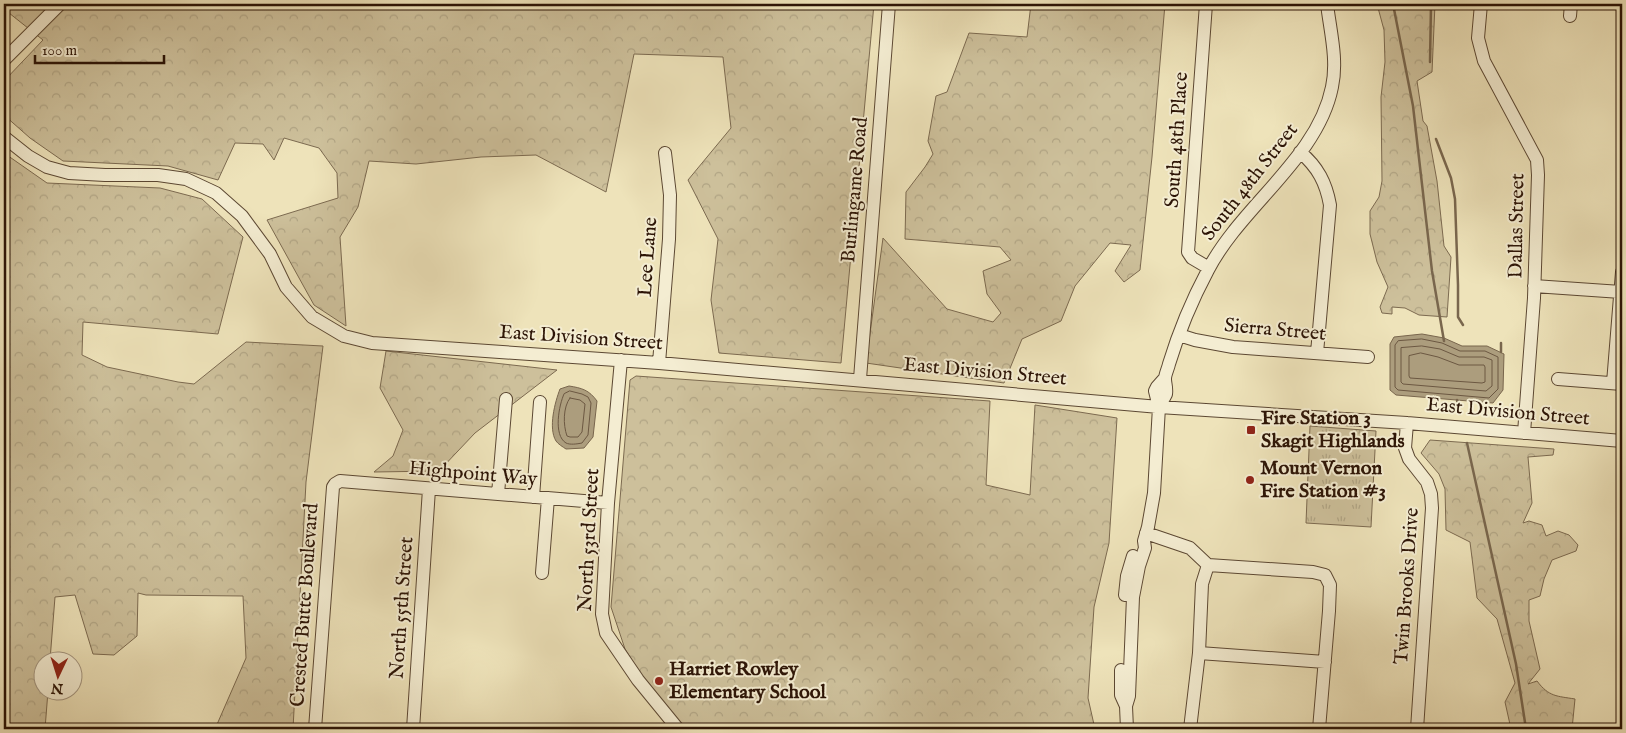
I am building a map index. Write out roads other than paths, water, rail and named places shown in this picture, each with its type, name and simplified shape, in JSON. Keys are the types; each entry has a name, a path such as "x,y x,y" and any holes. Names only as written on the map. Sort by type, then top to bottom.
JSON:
{"street":[{"path":"4,60 60,4"},
{"name":"Burlingame Road","path":"860,379 889,4"},
{"name":"South 48th Place","path":"1206,4 1188,252 1192,258 1209,268"},
{"name":"South 48th Street","path":"1127,729 1126,706 1120,695 1127,576 1137,544 1145,537 1154,493 1159,407 1166,392 1165,378 1191,303 1209,268 1227,238 1300,152 1318,127 1327,107 1333,86 1334,66 1328,4"},
{"name":"Dallas Street","path":"1481,4 1478,38 1484,61 1537,160 1534,286 1524,433"},
{"name":"East Division Street","path":"4,137 28,156 47,167 70,173 158,175 186,179 216,193 242,216 270,254 286,287 312,317 344,336 372,343 621,360 860,379 1159,407 1407,423 1622,441"},
{"path":"1300,152 1319,172 1327,187 1330,205 1318,353"},
{"name":"Lee Lane","path":"658,363 670,203 665,153"},
{"path":"1558,379 1618,383 1622,272"},
{"path":"1534,286 1621,292"},
{"name":"Sierra Street","path":"1179,335 1233,347 1368,357"},
{"name":"North 53rd Street","path":"621,360 608,503 602,614 606,633 638,680 678,729"},
{"path":"498,494 506,399"},
{"path":"533,497 540,402"},
{"name":"Twin Brooks Drive","path":"1407,423 1405,448 1409,459 1427,482 1431,494 1432,508 1417,729"},
{"name":"Highpoint Way","path":"335,484 340,481 608,503"},
{"name":"Crested Butte Boulevard","path":"315,729 333,487 335,484"},
{"name":"North 55th Street","path":"413,729 429,489"},
{"path":"542,573 548,498"},
{"path":"1145,537 1190,548 1208,565 1313,572 1325,575 1330,585 1319,729"},
{"path":"1190,729 1199,653 1202,584 1208,565"},
{"path":"1199,653 1324,662"}],"water":[{"path":"1422,334 1444,338 1462,346 1487,346 1504,354 1503,390 1493,403 1396,395 1390,390 1390,344 1394,337"},
{"path":"569,386 585,390 597,401 593,437 584,448 566,449 557,442 554,436 552,422 558,394 560,389"}],"waterway":[{"path":"1393,4 1413,106 1432,271 1444,341"},
{"path":"1430,62 1431,4"},
{"path":"1436,139 1451,178 1455,199 1458,317 1463,325"},
{"path":"1501,343 1501,352"},
{"path":"1457,400 1460,414"},
{"path":"1467,443 1516,664 1526,729"}],"place":[{"name":"Fire Station 3 Skagit Highlands","path":"1251,430"},
{"name":"Mount Vernon Fire Station #3","path":"1250,480"},
{"name":"Harriet Rowley Elementary School","path":"659,681"}]}
